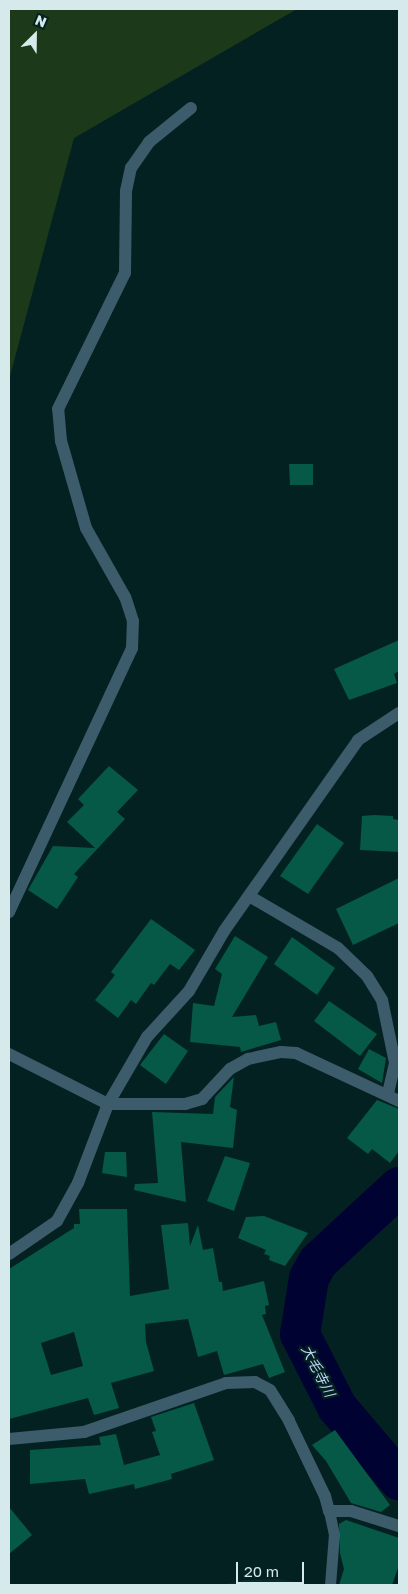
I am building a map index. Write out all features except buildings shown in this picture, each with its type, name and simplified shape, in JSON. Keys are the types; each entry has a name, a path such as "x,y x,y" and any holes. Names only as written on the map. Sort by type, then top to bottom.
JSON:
{"street":[{"path":"9,912 132,648 132,620 124,597 86,528 60,442 58,409 125,273 126,191 131,168 149,142 191,108"},
{"path":"9,1254 57,1221 78,1183 108,1104 147,1037 189,991 224,931 358,740 399,712"},
{"path":"249,896 338,948 367,976 382,1000 395,1063 388,1093"},
{"path":"9,1054 108,1104 185,1104 202,1099 230,1069 248,1059 281,1052 296,1053 388,1093 399,1101"},
{"path":"9,1439 84,1432 226,1383 255,1382 270,1390 290,1421 325,1496 329,1511 351,1511 399,1526"}],"lane":[{"path":"329,1511 334,1534 330,1585"}],"shaded area":[{"path":"279,1579 314,1585 221,1585 245,1580"}],"green space":[{"path":"9,9 297,9 74,138 10,376 9,425"}],"waterway":[{"name":"大毛寺川","path":"399,1187 318,1262 309,1278 300,1334 337,1407 399,1480"}]}
